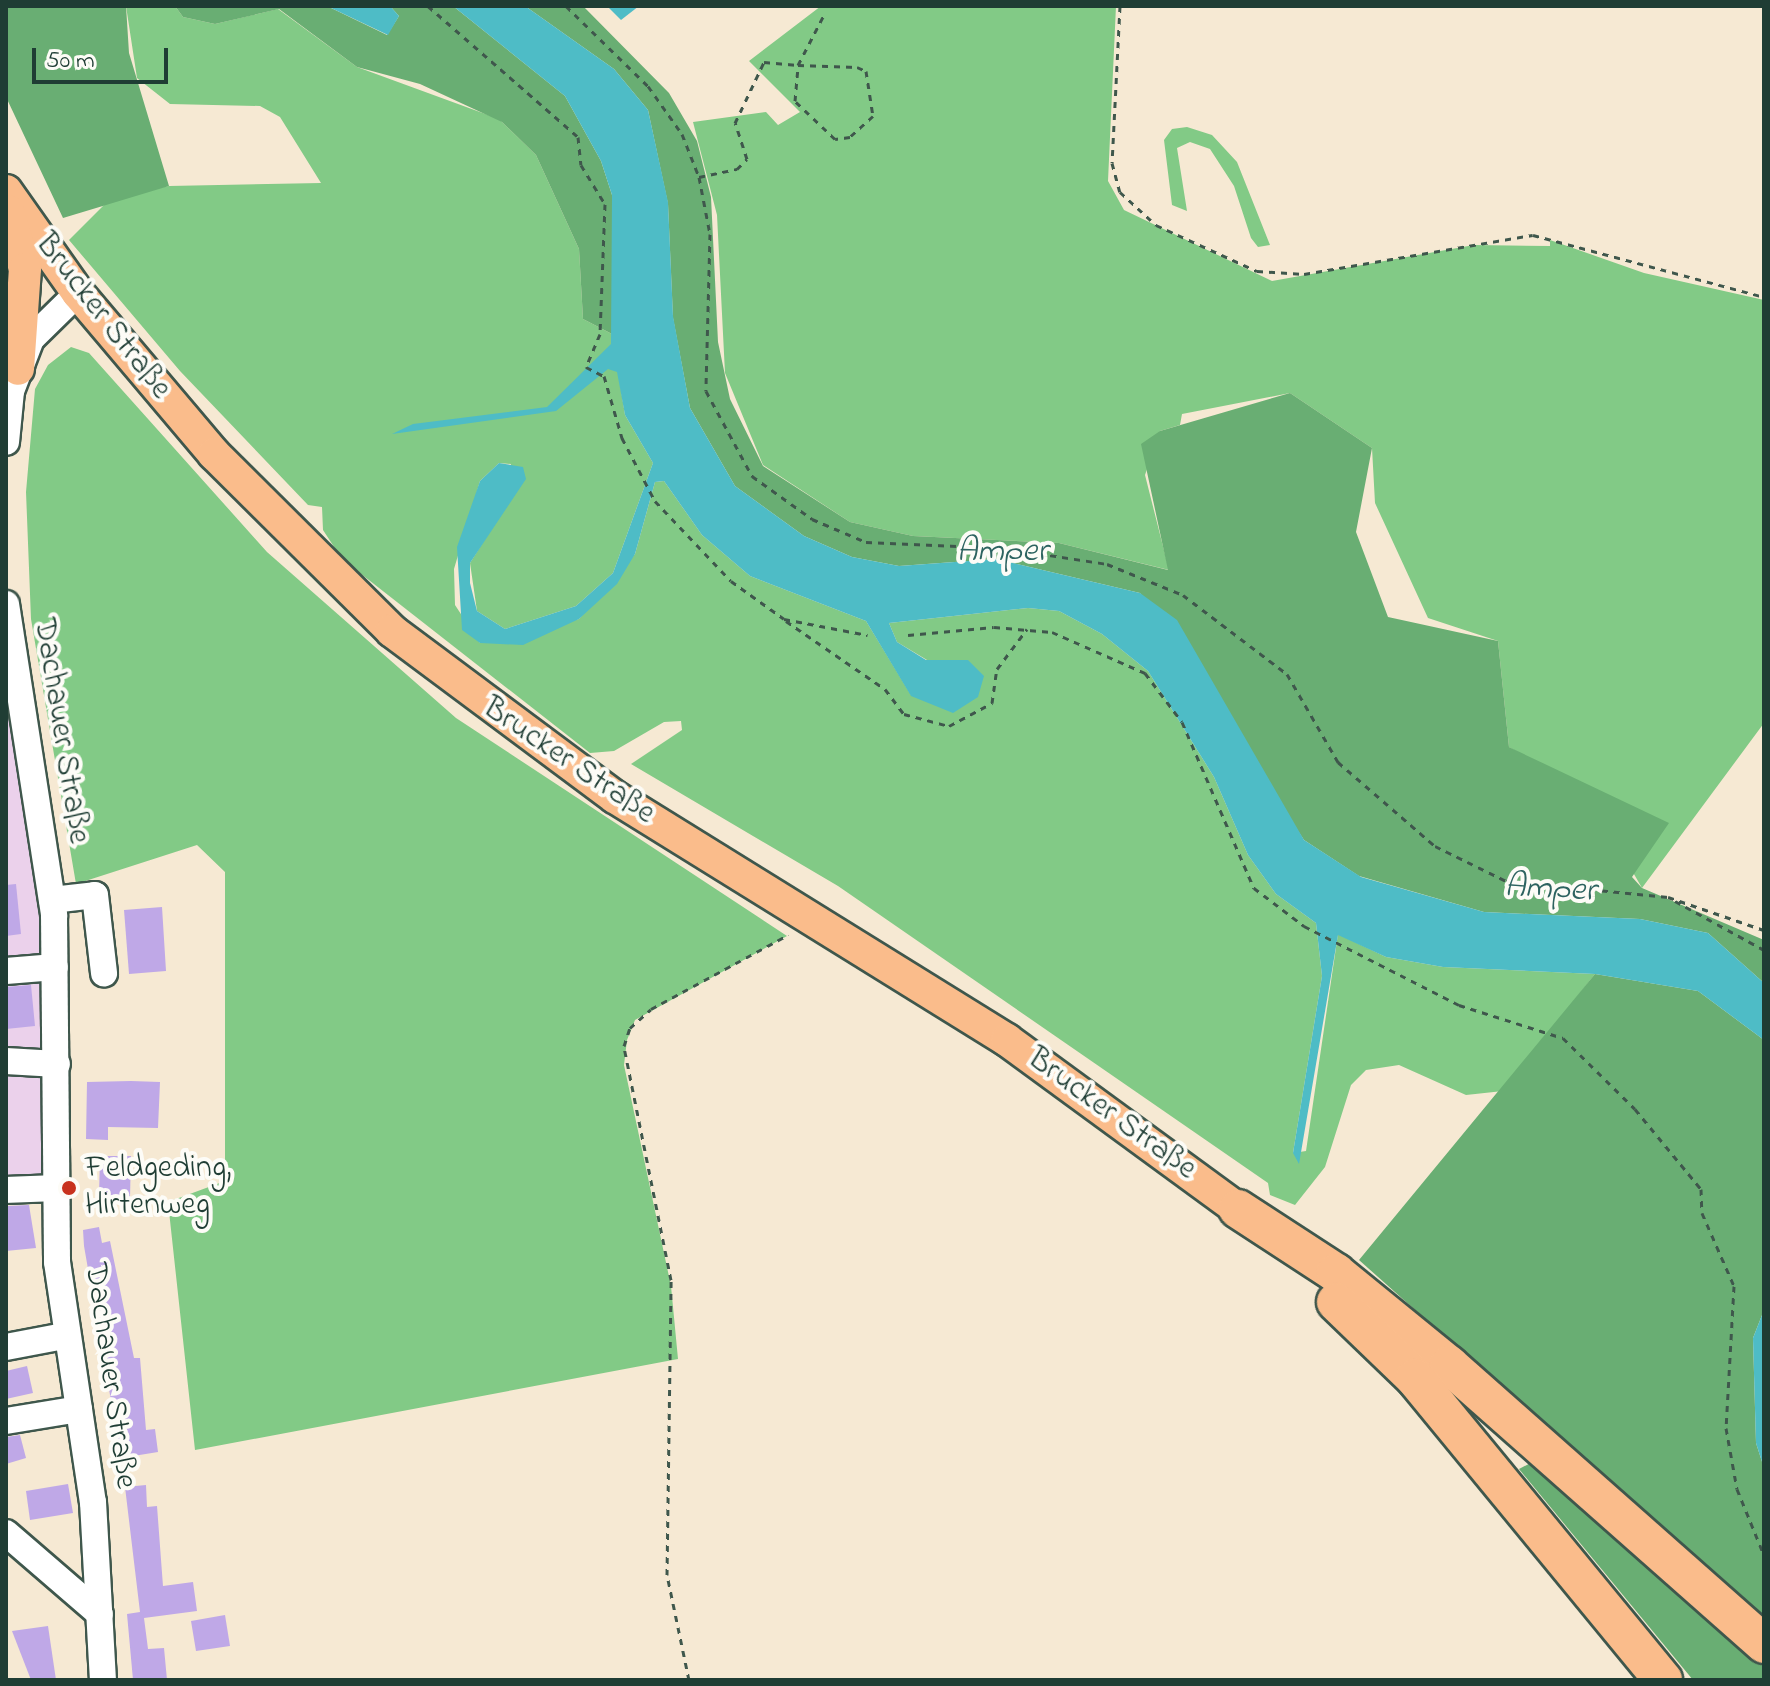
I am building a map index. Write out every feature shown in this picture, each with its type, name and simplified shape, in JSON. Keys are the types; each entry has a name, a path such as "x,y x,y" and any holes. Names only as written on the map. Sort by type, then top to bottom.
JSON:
{"highway":[{"path":"1238,1209 1336,1273 1449,1365 1764,1644"},
{"path":"1238,1209 1415,1378 1663,1680"}],"main road":[{"name":"Brucker Straße","path":"6,191 78,293 218,459 392,631 537,744 813,922 1007,1040 1238,1209"},
{"path":"6,204 25,269 18,369"}],"street":[{"path":"6,442 18,369 31,339 78,293"},
{"name":"Dachauer Straße","path":"7,618 11,664 52,900 57,1188 64,1336 79,1409 100,1614 103,1680"},
{"path":"52,900 95,895 104,973"},
{"path":"6,971 55,967"},
{"path":"6,1061 57,1064"},
{"path":"6,1190 57,1188"},
{"path":"6,1347 64,1336"},
{"path":"6,1421 79,1409"},
{"path":"6,1533 100,1614"}],"path":[{"path":"428,6 578,137 581,165 605,204 600,334 586,367 604,376 641,479 655,501 731,581 885,689 904,714 949,726 992,703 997,669 1027,629"},
{"path":"566,6 648,86 682,134 699,177 710,234 706,391 752,476 812,519 866,542 1003,548 1107,564 1183,595 1287,674 1338,762 1435,846 1517,884 1668,897 1764,930"},
{"path":"1120,6 1112,163 1120,192 1156,225 1257,271 1304,274 1533,235 1764,297"},
{"path":"699,177 737,169 747,159 735,123 764,62 798,65 866,71 873,116 850,137 835,139 795,101 798,65 825,13"},
{"path":"784,619 867,635"},
{"path":"908,635 1027,629 1118,656 1145,673 1182,722 1212,799 1254,888 1304,926 1345,944 1459,1005 1563,1038 1701,1189 1702,1213 1734,1286 1726,1428 1737,1489 1764,1555"},
{"path":"1668,897 1764,950"},
{"path":"689,1680 667,1575 671,1280 624,1046 630,1028 651,1009 813,922"}],"shaded area":[{"path":"6,693 41,909 47,1184 6,1185"}],"green space":[{"path":"6,6 126,6 129,53 169,186 63,218 6,97"},
{"path":"126,6 175,6 183,17 215,24 278,9 357,67 499,119 536,155 579,249 583,319 612,334 625,415 653,463 613,573 576,606 505,629 477,611 470,563 492,528 511,464 499,463 480,481 454,569 455,605 480,643 579,619 635,554 655,482 664,481 702,535 750,576 866,621 911,695 968,660 927,660 897,642 889,623 1028,608 1059,611 1102,634 1148,671 1214,777 1248,855 1276,894 1316,923 1322,976 1293,1153 1306,1151 1338,934 1386,957 1443,967 1595,974 1503,1091 1466,1095 1399,1065 1366,1070 1351,1085 1325,1167 1295,1205 1270,1195 1268,1183 838,886 631,764 682,730 681,721 664,722 614,751 590,753 342,559 323,530 322,507 308,505 180,371 69,240 112,197 169,186 321,183 280,117 260,106 170,104 137,78"},
{"path":"175,6 327,6 387,35 399,16 390,6 453,6 565,96 601,161 612,195 612,334 583,319 579,249 536,155 502,122 420,84 357,67 279,9 215,24 183,17"},
{"path":"525,6 583,6 669,93 697,141 711,197 718,342 730,399 763,466 850,522 913,536 1059,543 1168,570 1141,444 1160,431 1290,393 1372,448 1356,532 1388,617 1498,641 1509,747 1669,823 1632,877 1642,888 1764,940 1764,983 1708,933 1640,919 1484,912 1359,876 1304,840 1140,593 996,559 899,566 852,557 804,536 735,486 690,408 673,318 668,204 648,110 614,69"},
{"path":"821,6 1116,6 1108,181 1124,210 1272,281 1474,245 1550,246 1550,240 1644,273 1764,300 1764,723 1642,888 1586,791 1509,747 1498,641 1428,618 1375,503 1372,448 1290,393 1182,414 1180,425 1160,431 1145,475 1169,570 1059,543 913,536 850,522 763,465 725,373 717,215 693,122 766,112 778,125 800,112 749,61"},
{"path":"1187,127 1212,135 1237,162 1270,245 1258,247 1251,238 1234,186 1210,149 1190,142 1177,148 1187,211 1172,205 1164,140 1172,129"},
{"path":"71,347 89,353 267,552 456,718 787,936 635,1020 627,1040 624,1065 671,1286 678,1359 195,1450 168,1202 225,1181 225,872 197,845 76,884 31,619 26,492 35,389 48,365"},
{"path":"1595,974 1698,991 1764,1040 1764,1310 1753,1338 1756,1443 1764,1468 1764,1621 1359,1260"},
{"path":"1540,1458 1764,1662 1764,1680 1693,1680 1519,1469"}],"water":[{"path":"327,6 390,6 399,16 388,35"},
{"path":"453,6 525,6 614,69 648,110 668,202 673,316 690,408 735,486 804,536 852,557 899,566 996,559 1140,593 1177,620 1304,840 1361,877 1484,912 1640,919 1708,933 1764,983 1764,1040 1698,991 1595,974 1443,967 1386,957 1338,935 1299,1164 1293,1153 1322,976 1316,923 1276,894 1248,855 1214,777 1148,671 1102,634 1059,611 1028,608 889,623 897,642 926,660 968,660 984,676 978,697 953,713 911,696 866,621 750,576 702,535 664,481 655,482 635,554 617,584 579,619 523,645 480,643 462,630 457,547 480,481 499,463 523,467 526,479 470,563 470,583 477,611 505,629 576,606 613,573 653,463 625,415 617,372 608,369 556,411 392,434 413,424 547,407 611,344 612,195 601,161 565,96"},
{"path":"607,6 639,6 621,20"},
{"path":"1764,1310 1764,1468 1756,1443 1753,1338"}],"building":[{"path":"16,884 21,934 6,936 6,885"},
{"path":"162,907 166,971 129,974 124,910"},
{"path":"31,985 35,1026 6,1029 6,987"},
{"path":"87,1082 160,1082 158,1128 108,1127 108,1140 86,1139"},
{"path":"100,1156 131,1156 130,1197 99,1196"},
{"path":"29,1205 36,1248 6,1251 6,1206"},
{"path":"99,1227 102,1243 110,1241 134,1358 140,1358 146,1430 155,1429 158,1452 121,1458 84,1246 83,1230"},
{"path":"27,1366 33,1393 6,1399 6,1371"},
{"path":"20,1435 26,1458 6,1464 6,1437"},
{"path":"68,1484 73,1513 30,1520 26,1491"},
{"path":"146,1485 147,1507 157,1506 163,1586 193,1582 197,1611 144,1618 148,1649 164,1648 167,1680 133,1680 127,1614 140,1612 125,1487"},
{"path":"225,1615 230,1646 196,1651 191,1621"},
{"path":"48,1626 56,1680 31,1680 12,1631"}],"place":[{"name":"Feldgeding, Hirtenweg","path":"69,1188"}],"water label":[{"name":"Amper","path":"1002,553"},
{"name":"Amper","path":"1550,890"}]}
